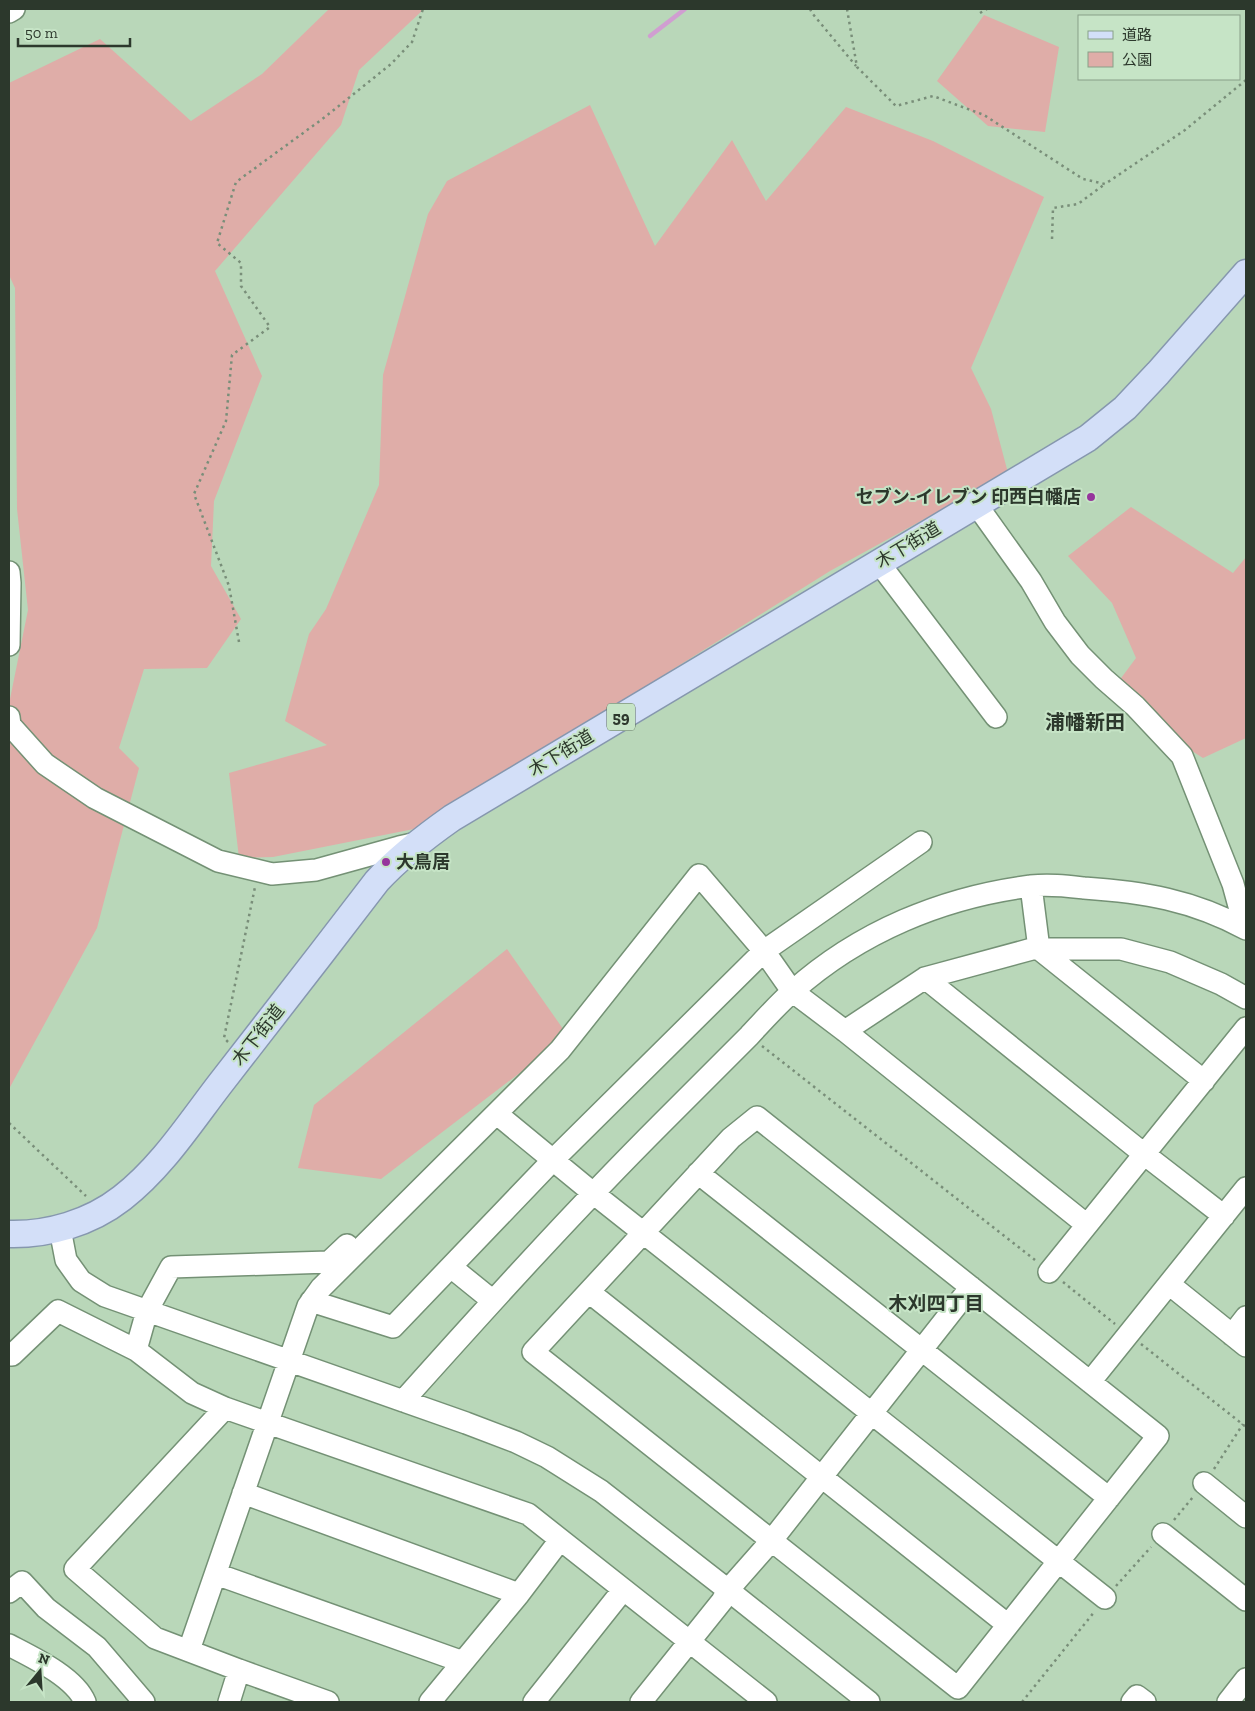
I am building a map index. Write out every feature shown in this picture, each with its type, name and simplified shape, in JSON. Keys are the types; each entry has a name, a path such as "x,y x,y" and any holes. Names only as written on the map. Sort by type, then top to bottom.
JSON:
{"main road":[{"name":"木下街道","path":"9,1234 30,1234 60,1229 94,1214 121,1199 140,1182 176,1140 377,881 394,862 416,843 452,818 1088,438 1125,408 1246,273"}],"street":[{"path":"9,12 14,9"},
{"path":"976,504 1031,581 1055,622 1080,655 1104,680 1135,706 1182,756 1233,884 1246,928"},
{"path":"879,563 996,717"},
{"path":"9,572 9,645"},
{"path":"9,718 10,725 45,764 95,798 218,861 272,874 316,870 398,846 416,843"},
{"path":"311,1301 393,1327 553,1160 764,951 922,842"},
{"path":"189,1650 288,1361 311,1301 321,1288 560,1050 699,875 764,951 792,991 845,1031 1087,1225"},
{"path":"403,1401 492,1301 593,1193 792,991 852,947 893,925 931,908 1031,886 1050,885 1126,890 1176,900 1223,916 1246,928"},
{"path":"1031,886 1039,949 1204,1081"},
{"path":"845,1031 925,978 1032,948 1120,949 1170,962 1221,984 1246,998"},
{"path":"925,978 1224,1216"},
{"path":"1049,1272 1246,1028"},
{"path":"136,1350 147,1311 171,1267 329,1262 505,1091 538,1063 547,1063"},
{"path":"496,1114 1105,1598"},
{"path":"757,1117 1158,1436 958,1688 533,1352 698,1173 731,1138 757,1117"},
{"path":"698,1173 1109,1498"},
{"path":"1090,1382 1246,1188"},
{"path":"60,1229 66,1260 82,1281 105,1296 516,1442 547,1457 601,1491 869,1702"},
{"path":"451,1267 492,1301"},
{"path":"1169,1284 1239,1341 1246,1317"},
{"path":"640,1702 722,1602 728,1590 772,1540 971,1287"},
{"path":"589,1292 1008,1625"},
{"path":"9,1355 12,1356 58,1311 136,1350 192,1393 225,1408 528,1514 689,1642 754,1699"},
{"path":"225,1408 75,1569 156,1638 328,1702"},
{"path":"1204,1484 1246,1518"},
{"path":"243,1494 519,1594"},
{"path":"1163,1534 1246,1600"},
{"path":"430,1702 519,1594 560,1540"},
{"path":"216,1574 463,1662"},
{"path":"9,1592 22,1582 46,1608 97,1647 144,1702"},
{"path":"534,1702 623,1590"},
{"path":"9,1645 31,1656 67,1679 85,1702"},
{"path":"31,1656 63,1664 76,1674 96,1702"},
{"path":"229,1702 239,1670"},
{"path":"1228,1702 1246,1679"},
{"path":"1132,1702 1137,1696 1145,1702"}],"path":[{"path":"238,642 229,586 194,494 226,421 232,355 270,327 241,286 242,263 216,243 236,182 326,117 392,64 412,42 423,9"},
{"path":"810,9 857,68 896,106 933,96 976,112 992,120 1083,179 1105,184"},
{"path":"847,9 857,68"},
{"path":"980,13 987,9"},
{"path":"1052,239 1053,208 1078,204 1185,130 1246,82"},
{"path":"241,1057 224,1038 258,871"},
{"path":"749,1036 1245,1426 1204,1484 1163,1534 1105,1598 1022,1702"},
{"path":"9,1123 94,1204 94,1214"}],"green space":[{"path":"329,9 424,9 359,70 341,125 215,271 262,376 214,501 211,566 241,619 207,668 144,669 119,748 139,768 97,928 9,1089 9,704 28,610 17,509 15,288 9,275 9,83 100,39 191,121 262,74"},
{"path":"984,15 1059,47 1045,132 988,126 937,81"},
{"path":"590,105 655,246 732,140 766,201 846,107 933,141 1044,197 971,368 991,409 1008,473 830,571 488,785 414,829 273,857 239,858 229,773 327,745 285,721 309,634 326,609 379,485 383,375 428,214 447,181"},
{"path":"1131,507 1233,573 1246,557 1246,738 1203,758 1107,697 1136,658 1112,603 1068,556"},
{"path":"507,949 568,1036 381,1179 298,1168 314,1105"}],"waterway":[{"path":"650,36 685,9"}],"place":[{"name":"セブン-イレブン 印西白幡店","path":"1091,497"},
{"name":"大鳥居","path":"386,862"}],"district":[{"name":"浦幡新田","path":"1085,722"},
{"name":"木刈四丁目","path":"936,1303"}]}
